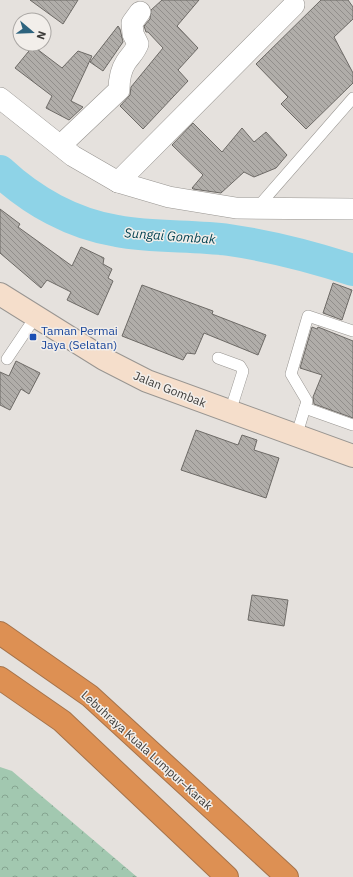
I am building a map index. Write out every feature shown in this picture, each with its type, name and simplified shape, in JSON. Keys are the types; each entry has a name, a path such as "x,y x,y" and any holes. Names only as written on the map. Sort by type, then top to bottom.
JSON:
{"highway":[{"name":"Lebuhraya Kuala Lumpur–Karak","path":"0,633 90,696 287,877"},
{"path":"0,678 62,721 228,877"}],"main road":[{"name":"Jalan Gombak","path":"0,294 104,359 147,381 296,437 353,456"}],"street":[{"path":"118,182 294,5"},
{"path":"61,145 119,90 120,76 125,63 134,53 138,44 133,34 132,23 140,12"},
{"path":"0,98 73,156 118,182 168,197 236,208 353,210"}],"lane":[{"path":"256,208 353,98"},
{"path":"7,359 36,316"},
{"path":"296,437 307,401 291,374 308,316 353,331"},
{"path":"218,358 240,366 243,371 230,412"},
{"path":"305,408 353,425"}],"green space":[{"path":"0,767 12,771 137,877 0,877"}],"building":[{"path":"30,0 78,0 63,24 52,16 52,12 46,12"},
{"path":"162,0 199,0 177,26 198,48 178,70 188,81 143,129 120,106 130,95 131,87 163,48 148,32 146,32 144,26 150,19 151,10"},
{"path":"321,0 348,0 353,7 353,19 334,37 353,73 353,83 306,129 281,104 288,97 256,64"},
{"path":"118,26 123,42 103,71 90,62"},
{"path":"78,51 92,56 71,101 83,107 69,120 46,108 52,96 15,68 28,52 41,52 62,68"},
{"path":"193,123 222,152 242,128 254,142 266,132 287,155 276,168 254,177 244,172 221,193 193,189 192,188 203,175 172,145"},
{"path":"0,209 20,224 18,227 72,266 81,247 104,258 103,264 112,269 108,278 113,281 98,315 67,300 71,292 47,280 41,288 0,253"},
{"path":"333,283 352,290 342,320 323,313"},
{"path":"142,285 213,311 212,314 266,335 258,355 204,333 195,354 187,353 183,360 122,336"},
{"path":"312,327 317,329 318,327 353,341 353,418 314,404 313,397 322,375 300,368"},
{"path":"16,361 40,373 29,394 21,389 10,410 0,405 0,372 9,376"},
{"path":"196,430 238,445 242,435 257,440 254,450 279,458 266,498 181,470"},
{"path":"252,595 288,600 284,626 248,620"}],"waterway":[{"name":"Sungai Gombak","path":"0,171 12,182 54,210 101,228 145,235 215,238 245,242 292,252 353,270"}],"place":[{"name":"Taman Permai Jaya (Selatan)","path":"33,337"}]}
